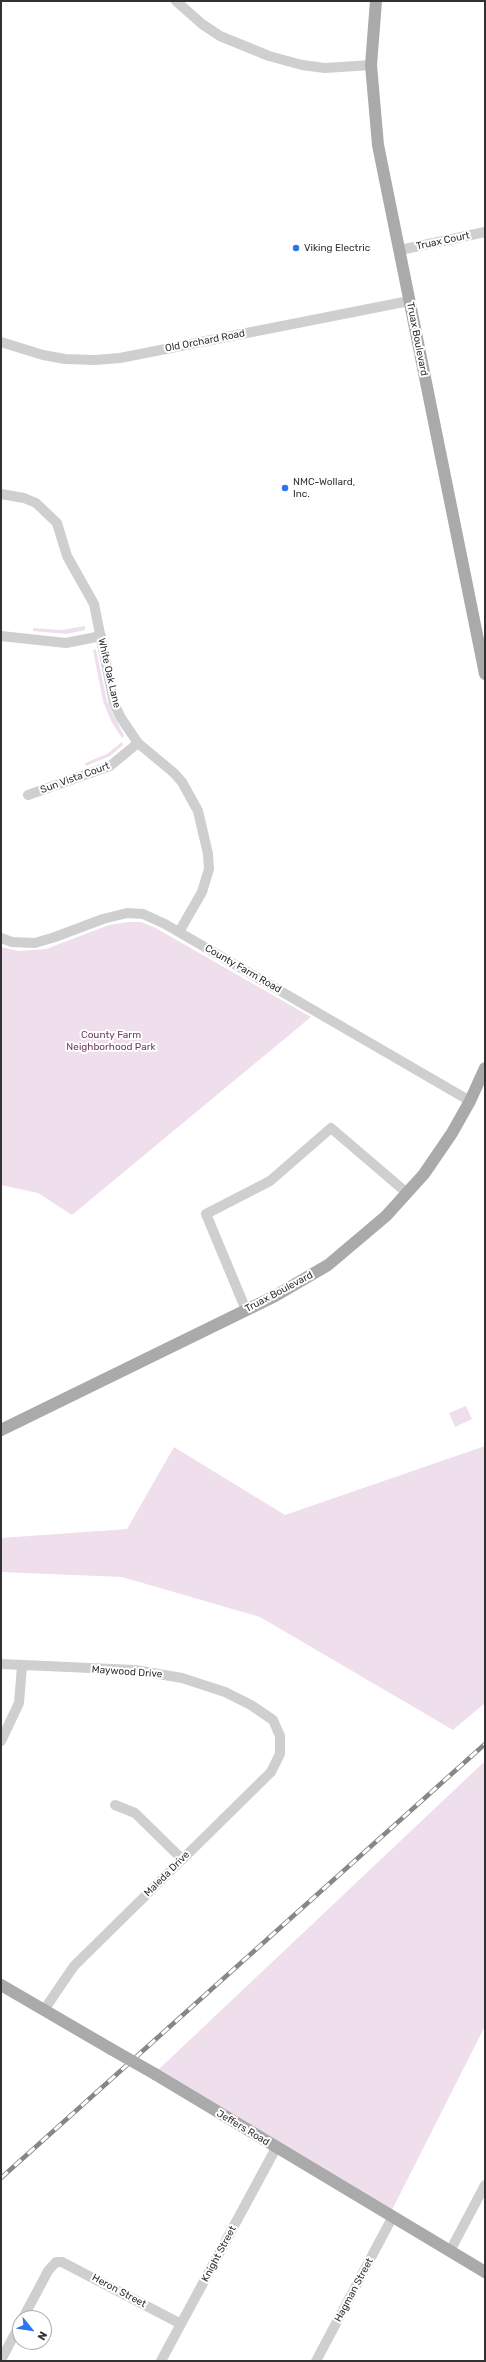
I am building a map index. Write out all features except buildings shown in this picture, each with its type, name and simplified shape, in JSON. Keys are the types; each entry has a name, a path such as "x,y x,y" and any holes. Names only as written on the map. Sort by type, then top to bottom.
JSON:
{"main road":[{"name":"Truax Boulevard","path":"376,1 371,65 378,145 485,674"},
{"name":"Truax Boulevard","path":"1,1430 275,1296 328,1264 362,1238 407,1194 440,1152 470,1101 485,1068"},
{"name":"Jeffers Road","path":"1,1985 155,2074 392,2218 485,2272"}],"street":[{"path":"176,1 202,24 220,36 268,56 302,65 325,68 371,65"},
{"name":"Truax Court","path":"400,250 485,232"},
{"name":"Old Orchard Road","path":"1,342 43,355 65,359 95,360 120,358 409,301"},
{"name":"White Oak Lane","path":"1,494 24,498 36,503 57,523 67,556 94,604 114,703 121,718 138,743 174,773 192,797 202,825 209,869 202,892 179,932"},
{"path":"1,636 66,643 101,636"},
{"name":"Sun Vista Court","path":"28,795 110,766 138,743"},
{"name":"County Farm Road","path":"1,938 12,942 35,943 103,919 134,913 154,918 470,1101"},
{"path":"246,1310 206,1214 270,1181 331,1128 407,1194"},
{"name":"Maywood Drive","path":"1,1664 135,1670 182,1678 224,1692 251,1705 273,1720 280,1736"},
{"path":"1,1741 19,1703 22,1666"},
{"name":"Maleda Drive","path":"44,2010 74,1966 271,1772 280,1754 280,1736"},
{"path":"115,1805 135,1813 182,1859"},
{"name":"Knight Street","path":"162,2361 276,2148"},
{"path":"450,2251 485,2185"},
{"name":"Hagman Street","path":"316,2361 392,2218"},
{"name":"Heron Street","path":"27,2310 48,2271 56,2262 68,2264 181,2324"},
{"path":"1,2360 12,2339"}],"green space":[{"path":"85,626 85,630 67,634 33,631 33,628 61,630"},
{"path":"96,649 107,701 124,736 122,738 111,721 103,701 93,650"},
{"path":"122,742 123,745 110,756 86,766 85,763 107,754"},
{"name":"County Farm Neighborhood Park","path":"128,922 141,922 154,927 311,1017 72,1215 38,1193 1,1185 1,947 19,951 46,949 109,925"},
{"path":"466,1406 472,1419 455,1427 449,1413"},
{"path":"485,1446 485,1703 453,1730 260,1617 122,1577 1,1572 1,1538 127,1529 174,1447 285,1515"},
{"path":"485,1761 485,2026 392,2210 159,2069"}],"railway":[{"path":"1,2178 485,1744"}],"place":[{"name":"Viking Electric","path":"296,248"},
{"name":"NMC-Wollard, Inc.","path":"285,488"}]}
